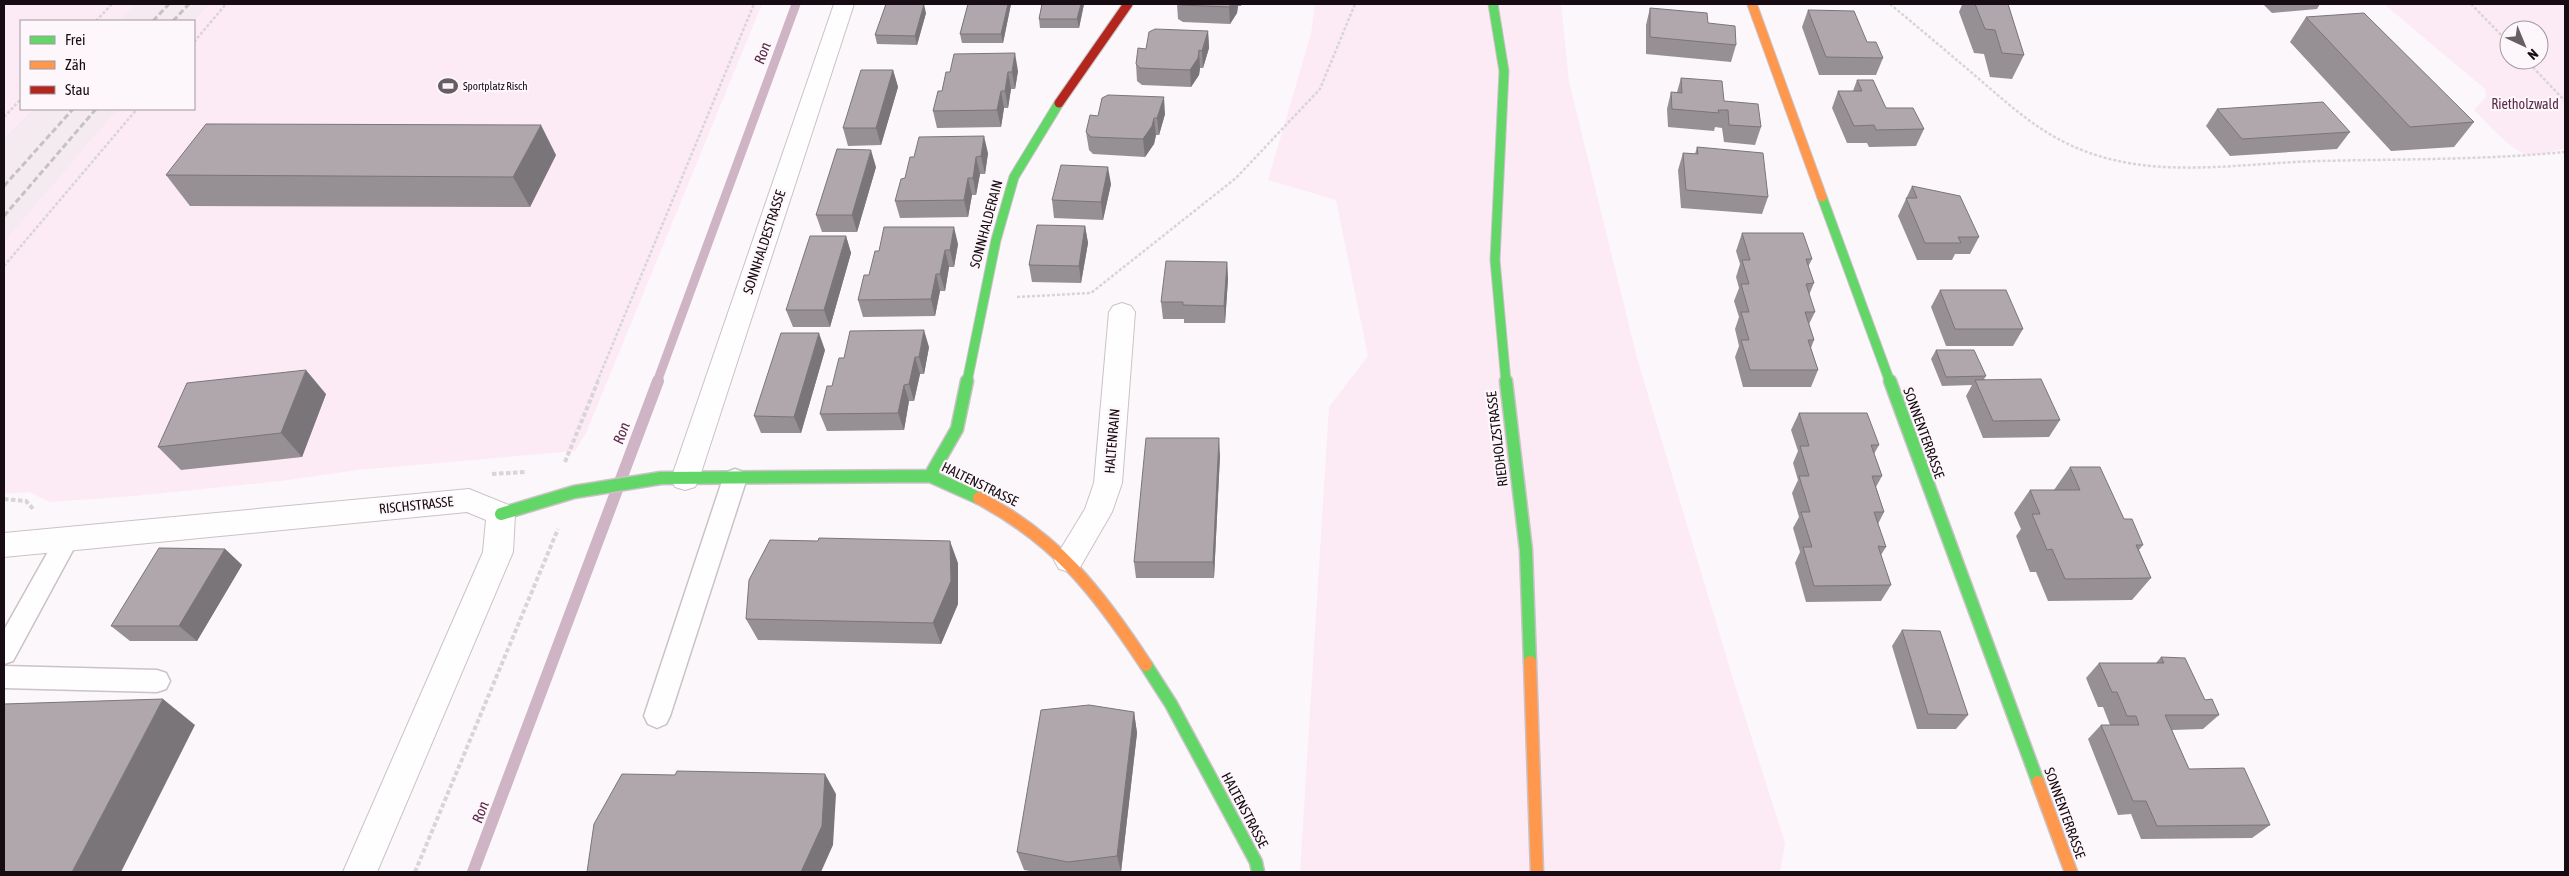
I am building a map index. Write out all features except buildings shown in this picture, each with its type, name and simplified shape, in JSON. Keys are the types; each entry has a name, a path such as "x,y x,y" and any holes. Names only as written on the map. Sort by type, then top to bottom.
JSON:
{"street":[{"name":"SONNHALDESTRASSE","path":"685,479 844,4"},
{"name":"SONNHALDERAIN","path":"930,476 957,429 996,240 1014,177 1046,121 1128,4"},
{"name":"RIEDHOLZSTRASSE","path":"1493,4 1504,71 1495,260 1504,366 1526,550 1537,872"},
{"name":"SONNENTERRASSE","path":"1752,4 1876,347 2072,872"},
{"name":"HALTENRAIN","path":"1069,560 1098,512 1108,484 1122,312"},
{"name":"HALTENSTRASSE","path":"501,514 574,492 660,478 930,476 1008,512 1069,560 1113,614 1171,704 1256,862 1258,872"},
{"name":"RISCHSTRASSE","path":"4,545 469,500 501,514"},
{"path":"360,872 498,552 501,514"}],"lane":[{"path":"657,716 736,478"},
{"path":"4,653 67,539"},
{"path":"4,677 157,682"}],"path":[{"path":"97,20 112,4"},
{"path":"195,41 226,4"},
{"path":"415,872 574,492 562,469 666,213 754,4"},
{"path":"984,298 1091,294 1236,178 1320,89 1355,4"},
{"path":"1890,4 2025,118 2064,142 2105,159 2142,167 2179,168 2318,161 2469,160 2565,152"},
{"path":"2471,4 2499,33"},
{"path":"2536,70 2565,100"},
{"path":"4,117 20,100"},
{"path":"4,266 136,110"},
{"path":"4,499 26,501 37,514"}],"shaded area":[{"path":"135,4 210,4 195,21 119,20"},
{"path":"32,110 117,110 4,242 4,138"}],"green space":[{"path":"4,4 135,4 119,20 20,20 20,110 32,110 4,138"},
{"path":"210,4 762,4 586,433 575,451 357,470 280,481 134,496 50,502 29,492 4,494 4,242 117,110 195,110 195,21"},
{"path":"1315,4 1561,4 1569,82 1637,358 1733,679 1785,843 1780,872 1300,872 1329,407 1368,356 1336,200 1268,180 1311,34"},
{"name":"Rietholzwald","path":"2384,4 2565,4 2565,148 2535,155 2519,151 2498,135 2474,110 2486,97 2485,89"}],"waterway":[{"name":"Ron","path":"657,382 796,4"},
{"name":"Ron","path":"473,872 658,381"}],"railway":[{"path":"154,20 169,4"},
{"path":"174,20 189,4"},
{"path":"4,186 72,110"},
{"path":"4,216 95,110"}],"traffic: fast":[{"path":"1493,4 1504,71 1495,260 1504,366 1526,550 1530,662"},
{"path":"930,476 957,429 996,240 1014,177 1059,103"},
{"path":"1822,197 2038,782"},
{"path":"501,514 574,492 661,478 930,476 979,498"},
{"path":"1146,665 1171,704 1256,862 1258,872"}],"traffic: slow":[{"path":"1752,4 1822,197"},
{"path":"979,498 1007,513 1054,548 1094,591 1146,665"},
{"path":"1530,662 1537,872"},
{"path":"2038,782 2071,872"}],"traffic: jam":[{"path":"1059,103 1128,4"}],"place":[{"name":"Sportplatz Risch","path":"448,86"}]}
